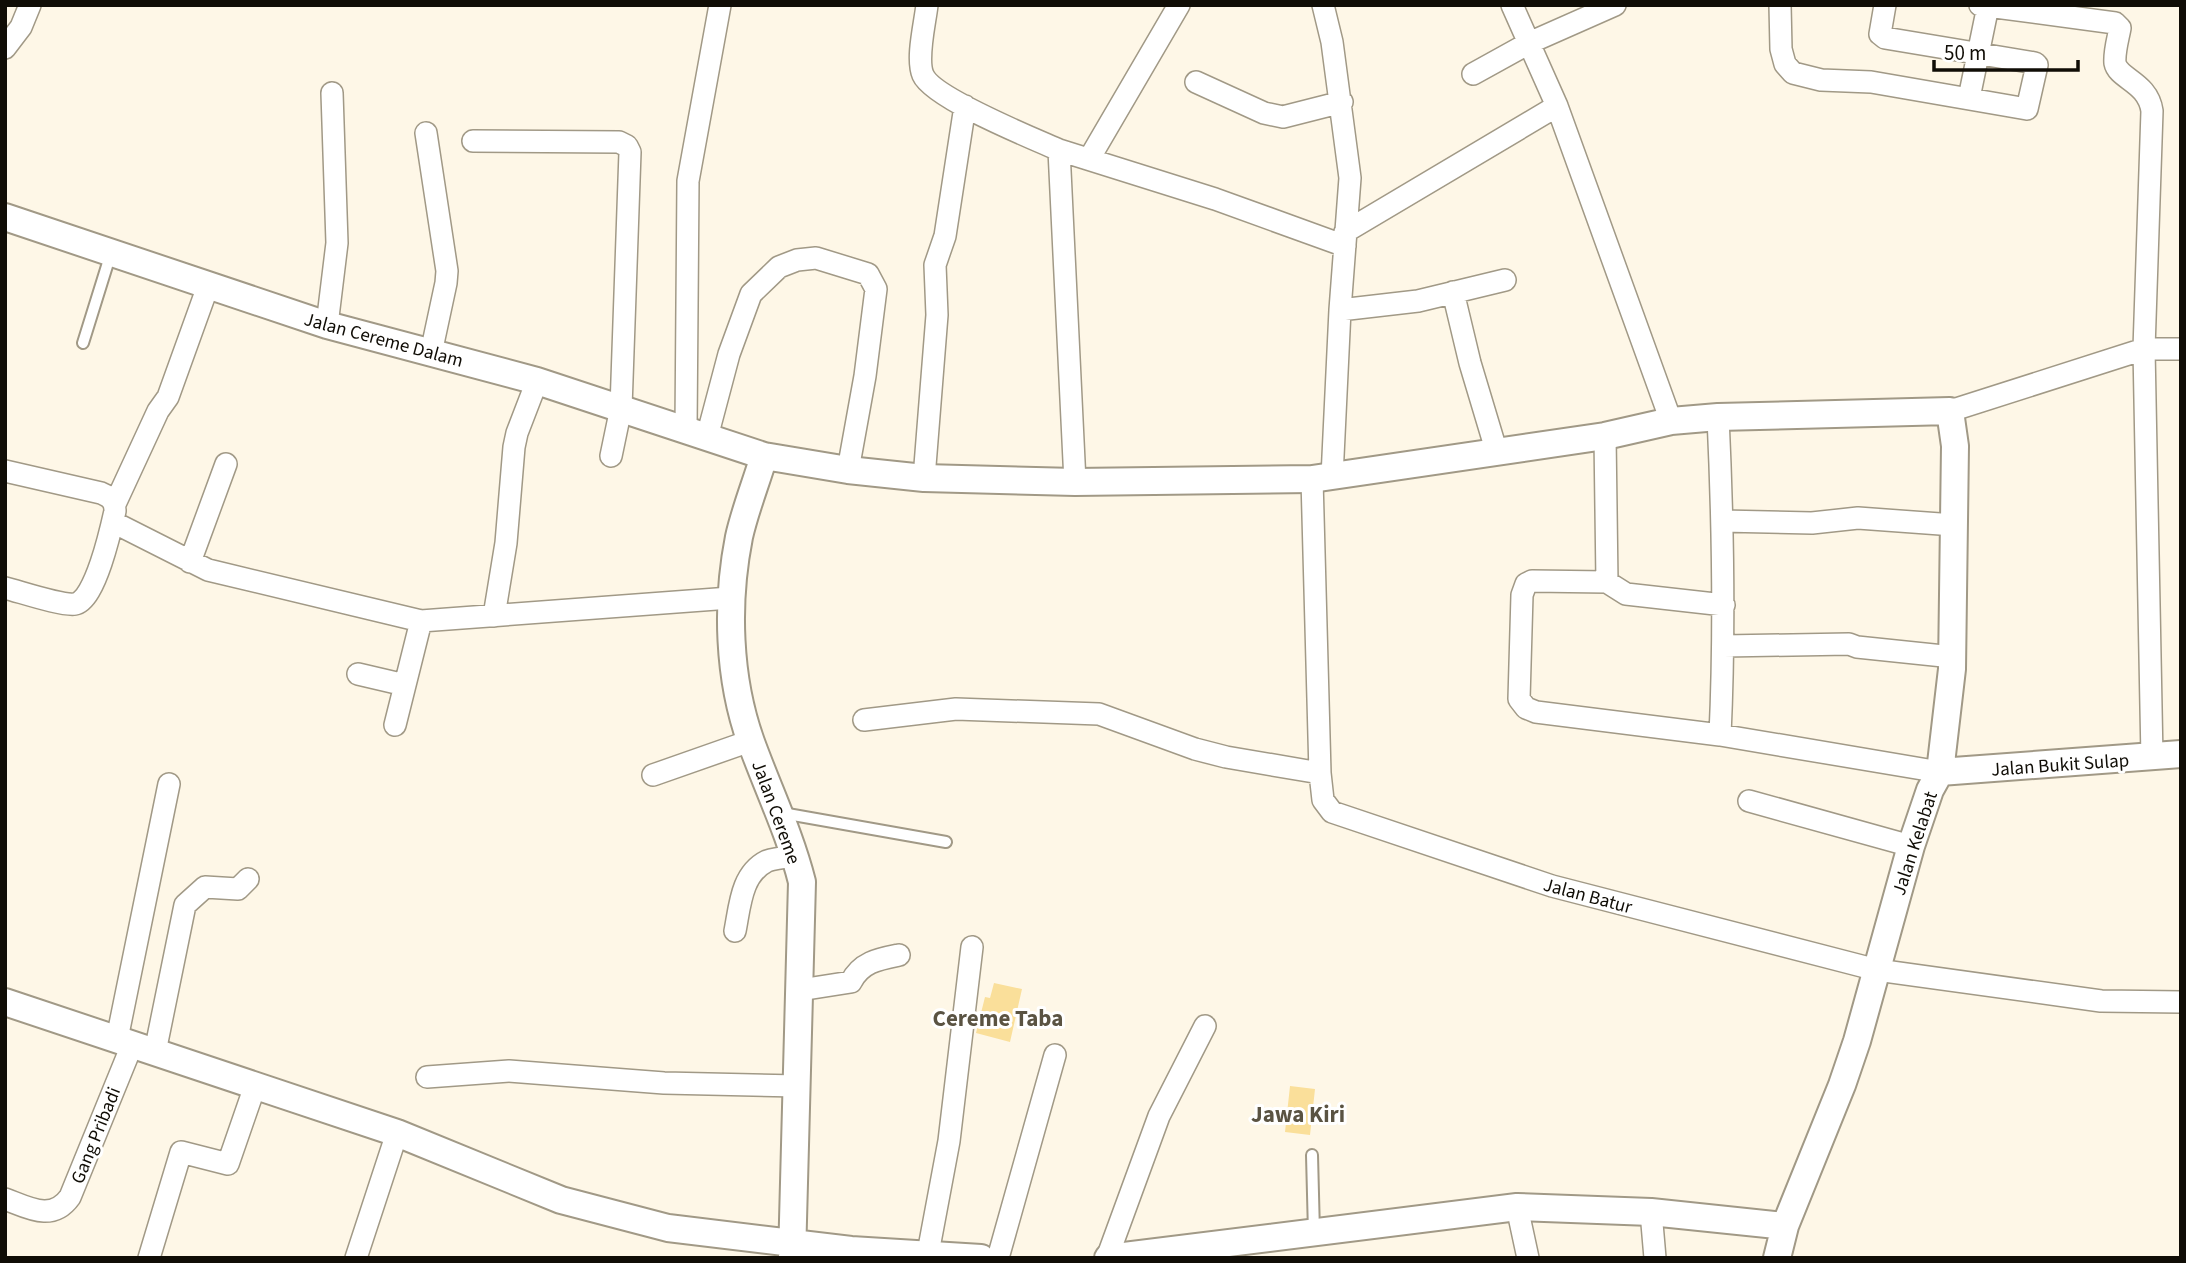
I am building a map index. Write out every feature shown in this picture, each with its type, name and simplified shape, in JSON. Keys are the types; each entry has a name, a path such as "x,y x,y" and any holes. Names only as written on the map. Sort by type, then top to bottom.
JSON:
{"street":[{"path":"5,48 21,27 30,5"},
{"path":"696,434 688,181 720,5"},
{"path":"927,5 920,66 923,75 937,90 965,106 1059,150 1345,239 1557,106"},
{"path":"1089,159 1179,5"},
{"name":"Jalan Batur","path":"1323,5 1342,102 1350,171 1340,310 1322,478 1320,773 1323,800 1332,812 1349,820 1552,886 1877,970 2101,1001 2181,1002"},
{"path":"1513,5 1557,106 1671,421"},
{"path":"1473,74 1529,43 1615,5"},
{"path":"1780,5 1781,49 1785,64 1793,74 1821,80 1857,81 1969,98 2025,110 2028,107 2037,64 1882,37 1880,34 1885,5"},
{"path":"1969,98 1979,54 1984,6 2119,25 2115,61 2117,68 2151,99 2144,349 2152,758"},
{"path":"1196,82 1264,113 1283,117 1342,102"},
{"path":"327,325 337,243 332,93"},
{"path":"924,478 936,325 935,265 945,236 965,106"},
{"path":"426,133 447,271 431,353"},
{"path":"473,141 619,142 627,146 630,152 621,408 611,456"},
{"path":"1059,150 1076,482"},
{"name":"Jalan Cereme Dalam","path":"5,217 327,325 537,381 764,456 848,470 924,478 1076,482 1322,478 1605,436 1671,421 1717,417 1950,411"},
{"path":"696,434 751,293 779,267 797,260 816,258 868,274 876,289 865,376 848,470"},
{"path":"1340,310 1418,301 1505,280"},
{"path":"5,588 74,605 80,603 92,588 114,513 158,411 168,397 208,286"},
{"path":"1454,292 1470,363 1497,453"},
{"path":"1950,411 2144,349 2181,349"},
{"path":"494,616 506,543 514,447 537,381"},
{"name":"Jalan Kelabat","path":"1777,1258 1785,1226 1843,1085 1911,846 1930,790 1940,772 1953,657 1955,446 1950,411"},
{"path":"1717,417 1724,605 1720,735"},
{"path":"1605,436 1607,582"},
{"name":"Jalan Cereme","path":"764,456 740,536 730,598 734,663 741,709 750,741 796,856 803,897 792,1250"},
{"path":"190,562 226,464"},
{"path":"5,471 101,493 111,498 114,513 190,562 208,570 421,621 730,598"},
{"path":"1722,521 1812,523 1858,518 1954,525"},
{"path":"1724,605 1626,594 1607,582 1532,581 1526,584 1522,595 1521,704 1536,712 1720,735 1940,772"},
{"path":"395,725 421,621"},
{"path":"1724,646 1849,644 1953,657"},
{"path":"358,674 405,685"},
{"path":"864,720 956,709 1099,714 1195,749 1320,773"},
{"path":"653,775 750,741"},
{"name":"Jalan Bukit Sulap","path":"1940,772 2181,754"},
{"path":"135,1046 169,784"},
{"path":"1749,801 1911,846"},
{"path":"735,931 743,890 751,876 768,861 796,856"},
{"path":"135,1046 185,905 205,887 238,889 247,879"},
{"path":"928,1253 949,1141 972,947"},
{"path":"800,990 851,982 872,960 899,955"},
{"path":"5,1002 397,1132 561,1200 668,1228 792,1250 928,1253 981,1258"},
{"path":"1205,1026 1154,1128 1120,1257 1517,1207 1651,1212 1785,1226"},
{"name":"Gang Pribadi","path":"5,1199 45,1213 64,1205 70,1197 135,1046"},
{"path":"998,1258 1055,1055"},
{"path":"427,1077 509,1071 664,1083 798,1086"},
{"path":"149,1258 181,1152 228,1164 255,1086"},
{"path":"356,1258 397,1132"},
{"path":"1517,1207 1528,1258"},
{"path":"1651,1212 1655,1258"}],"lane":[{"path":"83,343 111,253"},
{"path":"779,813 946,842"},
{"path":"1312,1155 1314,1233"}],"building":[{"path":"994,983 1022,989 1010,1042 976,1033 985,997 990,998"},
{"path":"1290,1086 1315,1089 1310,1135 1285,1132"}],"district":[{"name":"Cereme Taba","path":"998,1018"},
{"name":"Jawa Kiri","path":"1298,1114"}]}
